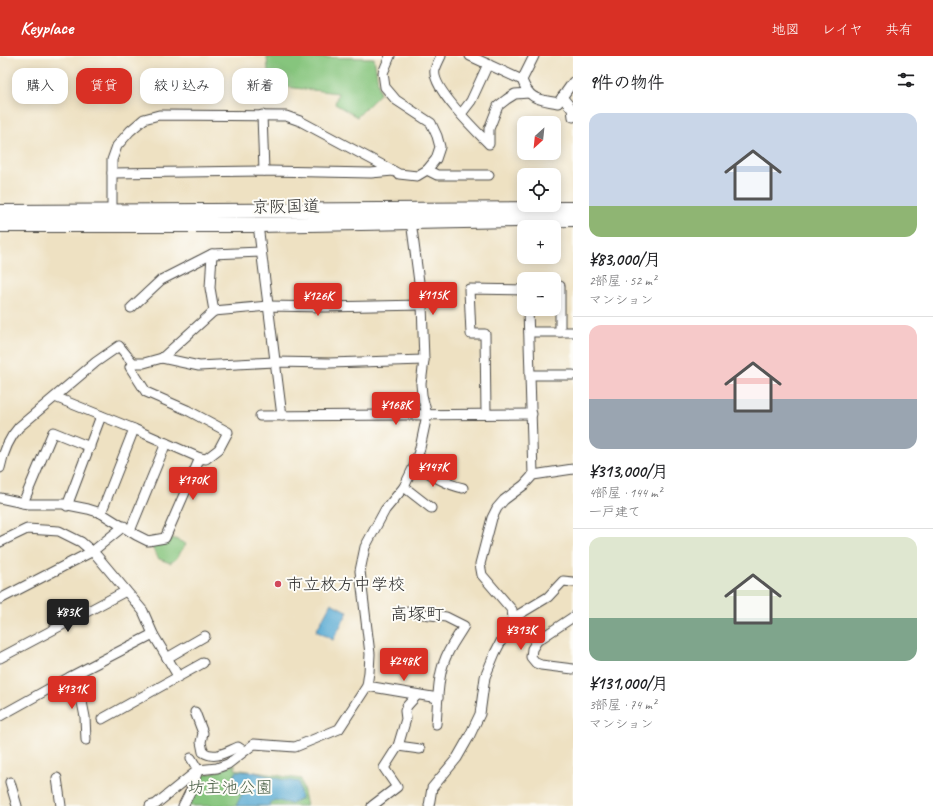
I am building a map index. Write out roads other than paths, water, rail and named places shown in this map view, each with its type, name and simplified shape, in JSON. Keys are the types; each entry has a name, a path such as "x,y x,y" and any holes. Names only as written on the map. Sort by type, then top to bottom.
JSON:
{"highway":[{"name":"京阪国道","path":"0,212 112,213 573,209"},
{"name":"京阪国道","path":"0,224 258,225 573,219"},
{"path":"0,229 27,224"}],"street":[{"path":"112,213 112,160 117,146 130,131 144,119 159,115 286,116 300,121 399,174 417,176 428,170 436,159 440,147 437,136 431,123 396,100 385,87 383,73 390,56"},
{"path":"441,56 434,71 436,82 461,114 489,144 489,129 498,106 515,94 529,93"},
{"path":"470,56 522,80 526,91 533,97 542,100 558,103 573,82"},
{"path":"522,80 534,56"},
{"path":"461,114 471,101 488,64"},
{"path":"562,97 572,109 573,117"},
{"path":"262,116 264,171"},
{"path":"112,173 264,171 371,173 393,170"},
{"path":"428,170 437,175 477,171 489,176"},
{"path":"150,806 156,804 198,770 217,768 228,764 254,744 295,747 339,729 367,686 370,654 360,571 365,547 385,510 404,487 416,464 426,415 421,384 424,360 422,305 411,221"},
{"path":"258,225 282,416"},
{"path":"131,308 160,280 212,254 261,252"},
{"path":"212,254 210,288 214,311"},
{"path":"486,414 485,334 471,334 469,289 517,290"},
{"path":"133,363 144,363 162,358 214,311 268,306 325,307 422,305"},
{"path":"528,316 533,475"},
{"path":"560,316 560,332"},
{"path":"529,332 573,332"},
{"path":"0,468 2,458 12,435 19,427 96,362 119,346 133,363"},
{"path":"162,358 200,366 275,362 329,363 424,360"},
{"path":"55,397 206,460 219,449 228,432 187,410 146,392 130,367 133,363"},
{"path":"530,375 573,375"},
{"path":"260,416 532,414"},
{"path":"67,506 101,416"},
{"path":"101,513 134,429"},
{"path":"23,503 52,432 90,447"},
{"path":"0,599 93,551 127,529 166,443"},
{"path":"0,498 23,503 62,504 88,509 101,513 148,541 165,538 200,458"},
{"path":"416,464 434,477 454,486 463,488"},
{"path":"514,618 512,610 482,575 480,564 489,529 497,508 504,500 524,485 533,475 573,469"},
{"path":"404,487 431,508"},
{"path":"0,542 27,529 42,529 59,531 81,542 93,551 142,610 153,634 178,676"},
{"path":"429,806 432,788 457,758 480,714 485,677 495,653 514,618 548,597 563,581 573,582"},
{"path":"0,658 126,591"},
{"path":"408,612 446,617 464,626 446,656 443,664 436,724"},
{"path":"573,617 537,641 532,649 531,657 536,663 542,665 573,669"},
{"path":"0,716 70,677 153,634"},
{"path":"167,658 205,636"},
{"path":"102,719 203,663"},
{"path":"70,677 82,702 85,717 86,740"},
{"path":"367,686 438,698"},
{"path":"372,806 397,787 384,768 398,746 406,719 405,711 407,706 417,695"},
{"path":"195,712 203,733 201,742 203,752 210,756 216,756 238,747 244,751"},
{"path":"398,746 420,749"},
{"path":"183,806 192,788 198,770 191,758"},
{"path":"57,778 61,806"},
{"path":"10,782 17,806"}],"water":[{"path":"331,603 348,612 333,640 316,631"},
{"path":"237,771 254,772 279,779 299,782 301,799 291,804 275,800 270,803 269,806 236,806 242,794 239,792 240,788 235,785 237,780 233,777"}],"place":[{"name":"市立枚方中学校","path":"278,584"}],"district":[{"name":"高塚町","path":"417,614"}],"park label":[{"name":"坊主池公園","path":"230,787"}]}
